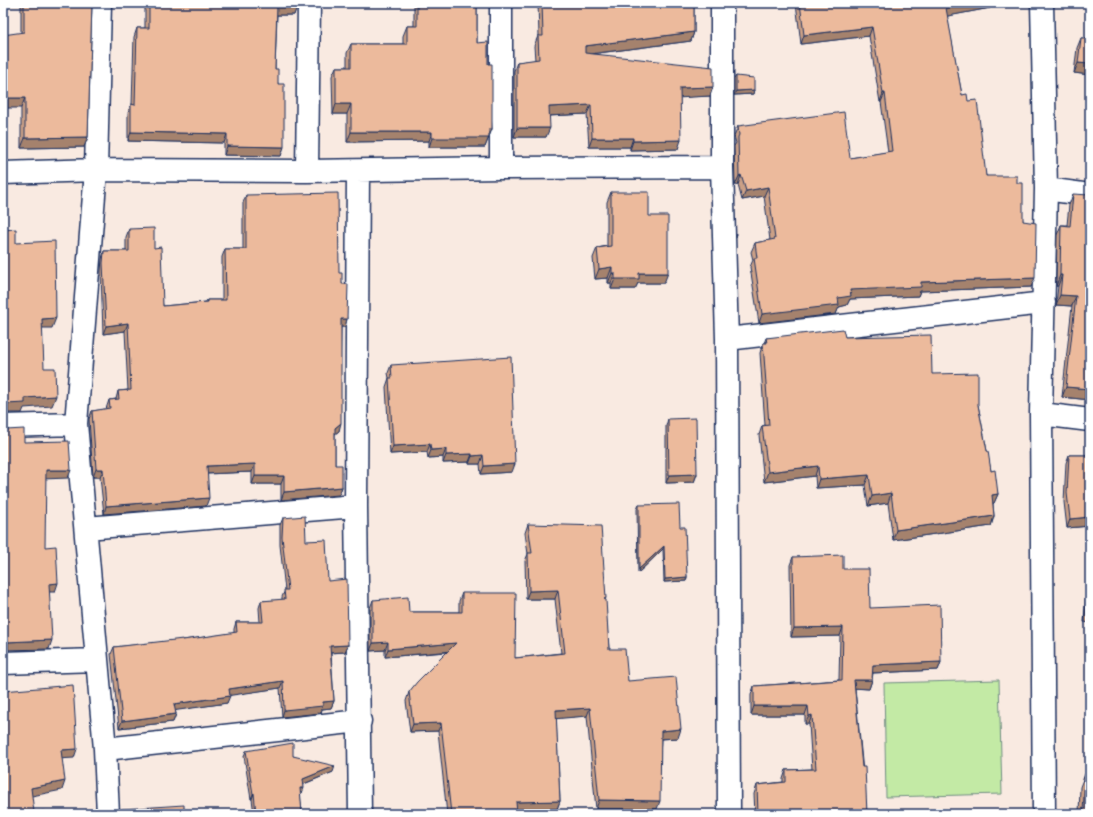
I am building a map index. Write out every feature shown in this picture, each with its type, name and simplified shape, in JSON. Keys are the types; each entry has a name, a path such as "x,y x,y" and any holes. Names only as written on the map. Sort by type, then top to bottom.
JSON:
{"street":[{"path":"100,3 96,170 76,424 105,749 108,814"},
{"path":"307,171 309,3"},
{"path":"501,3 501,168"},
{"path":"722,3 722,168 727,339 729,814"},
{"path":"1042,3 1046,189 1041,414 1044,814"},
{"path":"3,173 96,170 307,171 501,168 722,168"},
{"path":"358,170 356,506 360,721 360,814"},
{"path":"1046,189 1090,195"},
{"path":"727,339 1044,303"},
{"path":"1041,414 1090,420"},
{"path":"3,426 76,424"},
{"path":"86,528 356,506"},
{"path":"3,663 97,660"},
{"path":"105,749 360,721"}],"green space":[{"path":"999,680 1002,794 886,797 884,683"}],"building":[{"path":"24,3 92,3 88,137 25,138 25,98 3,98 3,35 24,32"},
{"path":"149,3 297,3 297,6 277,6 275,69 278,69 278,84 284,84 284,147 227,146 227,134 131,132 131,104 135,105 137,28 149,28"},
{"path":"417,3 477,3 477,43 488,42 488,64 492,64 492,129 489,129 489,138 432,138 432,132 351,132 351,104 336,104 336,67 351,67 351,44 407,44 407,26 417,26"},
{"path":"542,3 694,3 694,32 585,46 585,53 713,67 713,87 680,88 681,140 633,141 633,138 592,138 591,105 549,107 550,128 517,128 517,62 539,59 538,36 543,36"},
{"path":"800,3 973,3 946,8 962,95 967,94 968,101 977,100 986,176 1017,176 1017,183 1023,183 1023,221 1036,223 1035,278 921,282 921,287 850,290 851,296 838,298 839,305 762,314 754,258 757,258 755,243 775,239 768,187 746,191 741,175 739,176 738,126 844,112 850,158 892,151 885,93 883,93 872,27 804,35"},
{"path":"1090,35 1090,64 1078,63 1081,38 1088,38"},
{"path":"736,76 754,78 754,90 736,91"},
{"path":"611,192 649,192 649,216 668,216 668,273 639,273 639,279 615,279 615,273 612,273 612,267 599,269 597,248 611,246"},
{"path":"338,193 339,273 342,273 342,284 348,284 347,319 341,319 341,423 335,428 335,465 342,465 342,487 284,492 284,476 255,476 255,464 207,466 209,498 106,506 103,469 96,469 92,411 110,408 109,400 119,399 118,391 131,390 128,323 106,326 103,263 104,251 129,251 129,229 154,228 154,248 161,247 163,306 207,302 207,300 226,300 225,249 246,249 246,195"},
{"path":"1073,194 1090,195 1090,389 1066,387 1076,296 1060,295 1062,275 1060,275 1061,225 1070,226"},
{"path":"16,229 16,243 55,241 56,318 42,319 44,368 55,368 56,396 25,398 25,403 3,405 3,230"},
{"path":"843,329 845,337 931,335 932,374 978,373 978,405 991,471 995,470 998,494 992,495 994,516 896,530 891,493 872,496 869,475 819,479 818,466 768,472 762,426 769,425 763,343 767,343 766,338"},
{"path":"511,357 515,464 484,466 483,455 446,455 446,449 431,450 430,444 393,446 389,378 392,378 391,365"},
{"path":"696,418 697,474 669,475 668,419"},
{"path":"3,429 24,429 24,442 69,441 71,470 46,470 45,547 56,546 58,583 49,584 52,640 3,643"},
{"path":"1069,455 1090,455 1090,517 1070,519 1067,493"},
{"path":"679,504 680,527 685,527 687,577 665,579 664,546 639,569 639,505"},
{"path":"305,516 306,541 326,540 328,581 347,579 348,645 330,646 334,701 323,702 323,706 284,710 283,681 229,689 230,696 174,704 176,714 122,721 114,647 183,640 237,632 236,622 263,622 261,601 285,599 284,590 288,590 282,537 283,518"},
{"path":"528,524 601,526 606,598 604,599 606,600 609,649 625,649 628,681 676,677 681,729 661,731 660,801 599,800 590,708 556,710 560,801 516,802 517,814 451,814 441,723 413,724 409,692 456,643 388,649 388,642 373,643 373,600 408,597 409,612 462,612 462,593 516,593 515,658 565,653 558,590 529,591 528,553 532,553"},
{"path":"843,555 843,569 869,569 870,608 940,605 941,662 873,665 872,680 854,680 862,767 865,767 867,814 758,814 757,785 786,782 786,770 816,769 812,715 809,716 808,706 754,706 754,686 842,680 843,627 794,628 793,557"},
{"path":"1090,580 1090,614 1087,614"},
{"path":"73,685 77,749 61,750 65,781 31,788 34,812 44,811 45,814 3,814 3,691"},
{"path":"293,743 293,756 335,766 303,779 304,788 300,788 302,814 256,814 254,793 253,794 246,751"},
{"path":"1085,774 1090,774 1090,814 1083,814"},
{"path":"184,805 184,813 200,811 200,814 121,814 122,809"}]}
